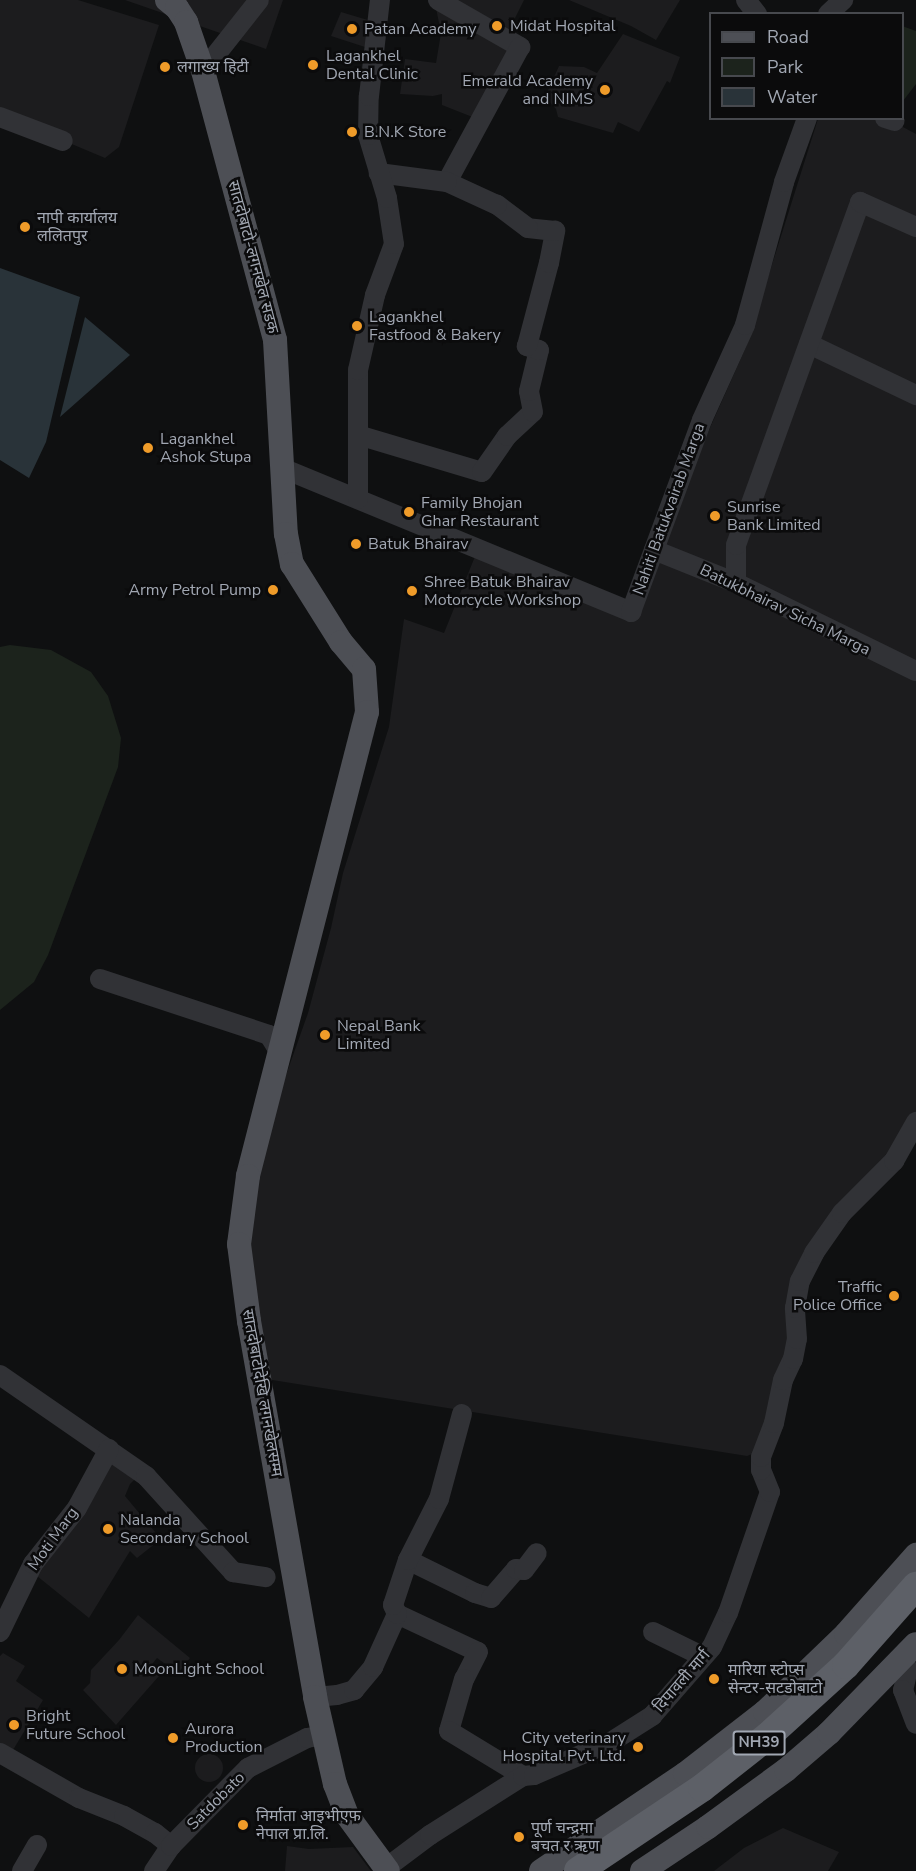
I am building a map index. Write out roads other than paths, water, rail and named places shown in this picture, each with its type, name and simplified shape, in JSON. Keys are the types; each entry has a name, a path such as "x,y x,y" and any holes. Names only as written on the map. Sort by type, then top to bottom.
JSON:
{"highway":[{"name":"NH39","path":"578,1871 692,1795 768,1736 846,1665 916,1586"},
{"name":"NH39","path":"609,1871 712,1800 793,1737 858,1675 916,1611"}],"main road":[{"name":"सातदोबाटो-लगनखेल सडक","path":"166,0 177,8 186,22 203,71 275,339 286,534 292,564"},
{"name":"सातदोबाटोदेखि लगनखेलसम्म","path":"292,564 341,642 364,669 367,712 279,1051 243,1200 240,1264 315,1696 324,1735"},
{"path":"541,1871 677,1780 765,1712 846,1635 916,1555"},
{"path":"642,1871 708,1827 786,1770 829,1733 909,1653"},
{"path":"324,1735 335,1784 347,1815 387,1869"}],"street":[{"path":"203,71 259,0"},
{"path":"358,499 358,370 375,295 394,244 379,173 368,135 369,96 380,0"},
{"path":"438,0 520,47 447,182"},
{"path":"746,0 755,12"},
{"path":"830,12 843,0"},
{"path":"0,117 63,141"},
{"name":"Nahiti Batukvairab Marga","path":"282,468 631,612 702,420 745,325 784,182 806,120"},
{"path":"358,435 482,472 507,436 533,412 529,391 538,350 527,346 555,231 528,228 497,205 447,182 379,173"},
{"path":"736,583 736,545 860,202 916,227"},
{"path":"809,344 916,395"},
{"name":"Batukbhairav Sicha Marga","path":"654,550 736,583 916,671"},
{"path":"100,979 269,1035 279,1051"},
{"name":"दिपावली मार्ग","path":"387,1869 430,1834 523,1776 534,1775 611,1742 652,1716 712,1647 728,1613 770,1492 761,1470 761,1457 774,1423 783,1380 797,1339 795,1308 800,1281 814,1253 842,1213 894,1161 916,1122"},
{"path":"0,1375 146,1476 233,1572 266,1577"},
{"path":"462,1414 439,1499 408,1560 393,1605 397,1614 478,1652 464,1679 448,1731 523,1776"},
{"name":"Moti Marg","path":"0,1632 33,1564 76,1508 109,1449"},
{"path":"408,1560 491,1598 516,1569 524,1570 537,1553"},
{"path":"315,1696 354,1690 374,1667 397,1614"},
{"path":"653,1632 702,1656"},
{"path":"909,1653 903,1690 916,1724"},
{"name":"Satdobato","path":"154,1871 171,1846 248,1768 307,1738 324,1735"},
{"path":"0,1753 79,1798 124,1816 155,1833 171,1846"},
{"path":"22,1871 37,1845"}],"water":[{"path":"0,268 80,297 46,442 29,478 0,460"},
{"path":"85,317 130,355 60,417"}],"place":[{"name":"Midat Hospital","path":"497,26"},
{"name":"Patan Academy","path":"352,29"},
{"name":"Lagankhel Dental Clinic","path":"313,65"},
{"name":"लगाख्य हिटी","path":"165,67"},
{"name":"Emerald Academy and NIMS","path":"605,90"},
{"name":"B.N.K Store","path":"352,132"},
{"name":"नापी कार्यालय ललितपुर","path":"25,227"},
{"name":"Lagankhel Fastfood & Bakery","path":"357,326"},
{"name":"Lagankhel Ashok Stupa","path":"148,448"},
{"name":"Family Bhojan Ghar Restaurant","path":"409,512"},
{"name":"Sunrise Bank Limited","path":"715,516"},
{"name":"Batuk Bhairav","path":"356,544"},
{"name":"Army Petrol Pump","path":"273,590"},
{"name":"Shree Batuk Bhairav Motorcycle Workshop","path":"412,591"},
{"name":"Nepal Bank Limited","path":"325,1035"},
{"name":"Traffic Police Office","path":"894,1296"},
{"name":"Nalanda Secondary School","path":"108,1529"},
{"name":"MoonLight School","path":"122,1669"},
{"name":"मारिया स्टोप्स सेन्टर-सटडोबाटो","path":"714,1679"},
{"name":"Bright Future School","path":"14,1725"},
{"name":"Aurora Production","path":"173,1738"},
{"name":"City veterinary Hospital Pvt. Ltd.","path":"638,1747"},
{"name":"निर्माता आइभीएफ नेपाल प्रा.लि.","path":"243,1825"},
{"name":"पूर्ण चन्द्रमा बचत र ऋण","path":"519,1837"}]}
